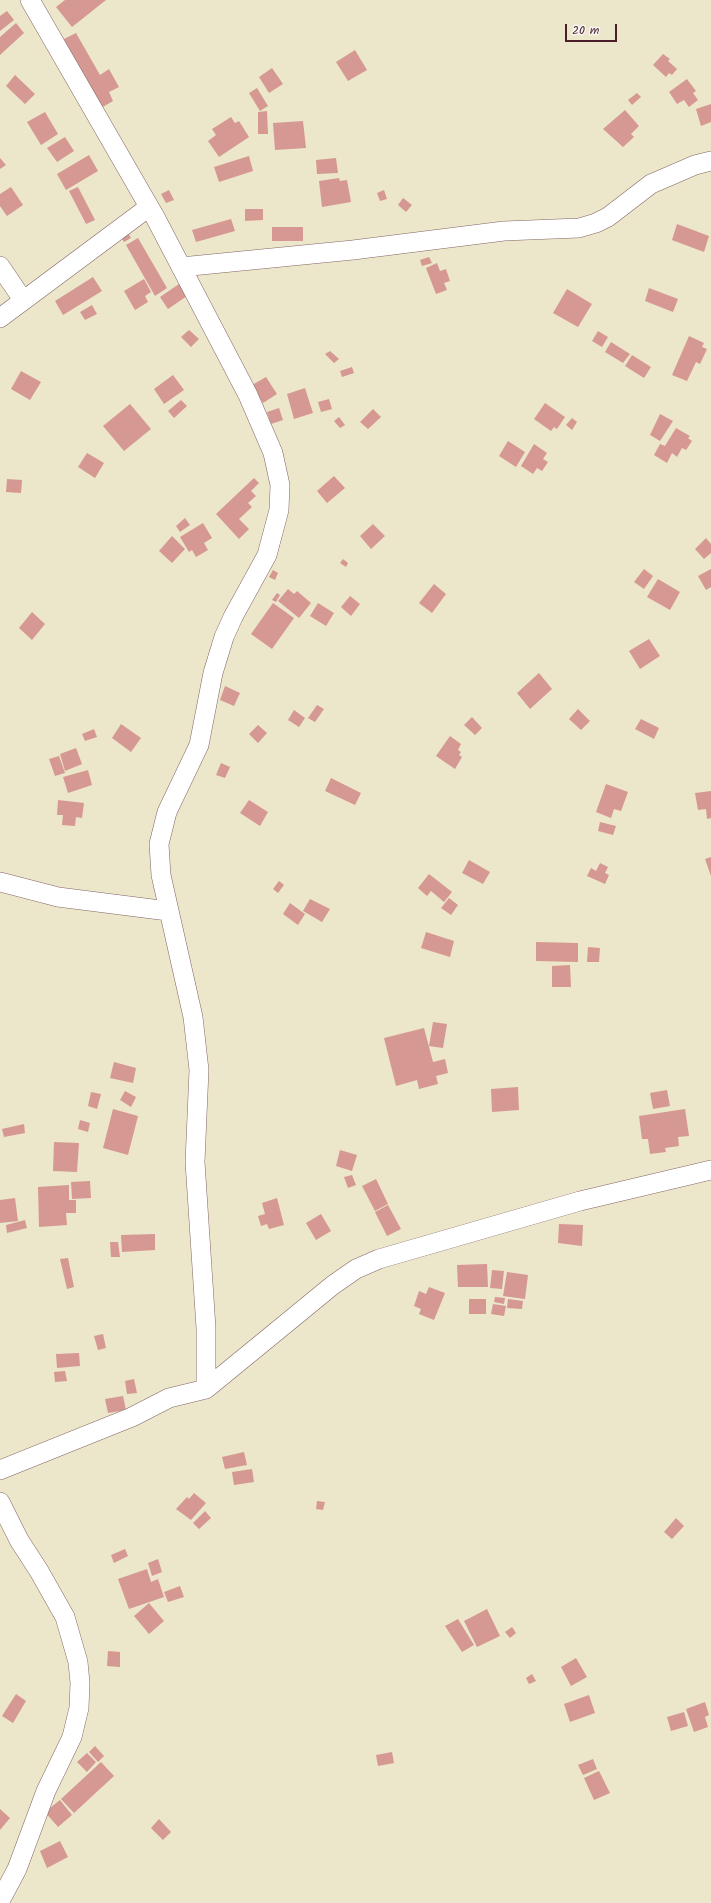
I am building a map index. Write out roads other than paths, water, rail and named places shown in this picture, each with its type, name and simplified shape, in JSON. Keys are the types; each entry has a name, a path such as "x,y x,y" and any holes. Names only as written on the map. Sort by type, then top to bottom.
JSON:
{"street":[{"path":"30,0 149,207 248,395 273,454 280,485 275,532 267,556 233,617 224,637 213,673 199,745 167,812 159,844 161,875 193,1017 199,1070 195,1162 206,1328 206,1389"},
{"path":"181,267 354,250 504,231 579,228 596,223 608,217 651,184 695,165 711,161"},
{"path":"0,318 149,207"},
{"path":"0,266 23,300"},
{"path":"0,882 58,897 168,911"},
{"path":"0,1470 132,1417 169,1398 206,1389 333,1285 356,1270 379,1259 580,1201 711,1170"},
{"path":"0,1502 19,1540 65,1616 78,1662 80,1683 79,1708 72,1737 46,1791 17,1869 0,1902"}]}
